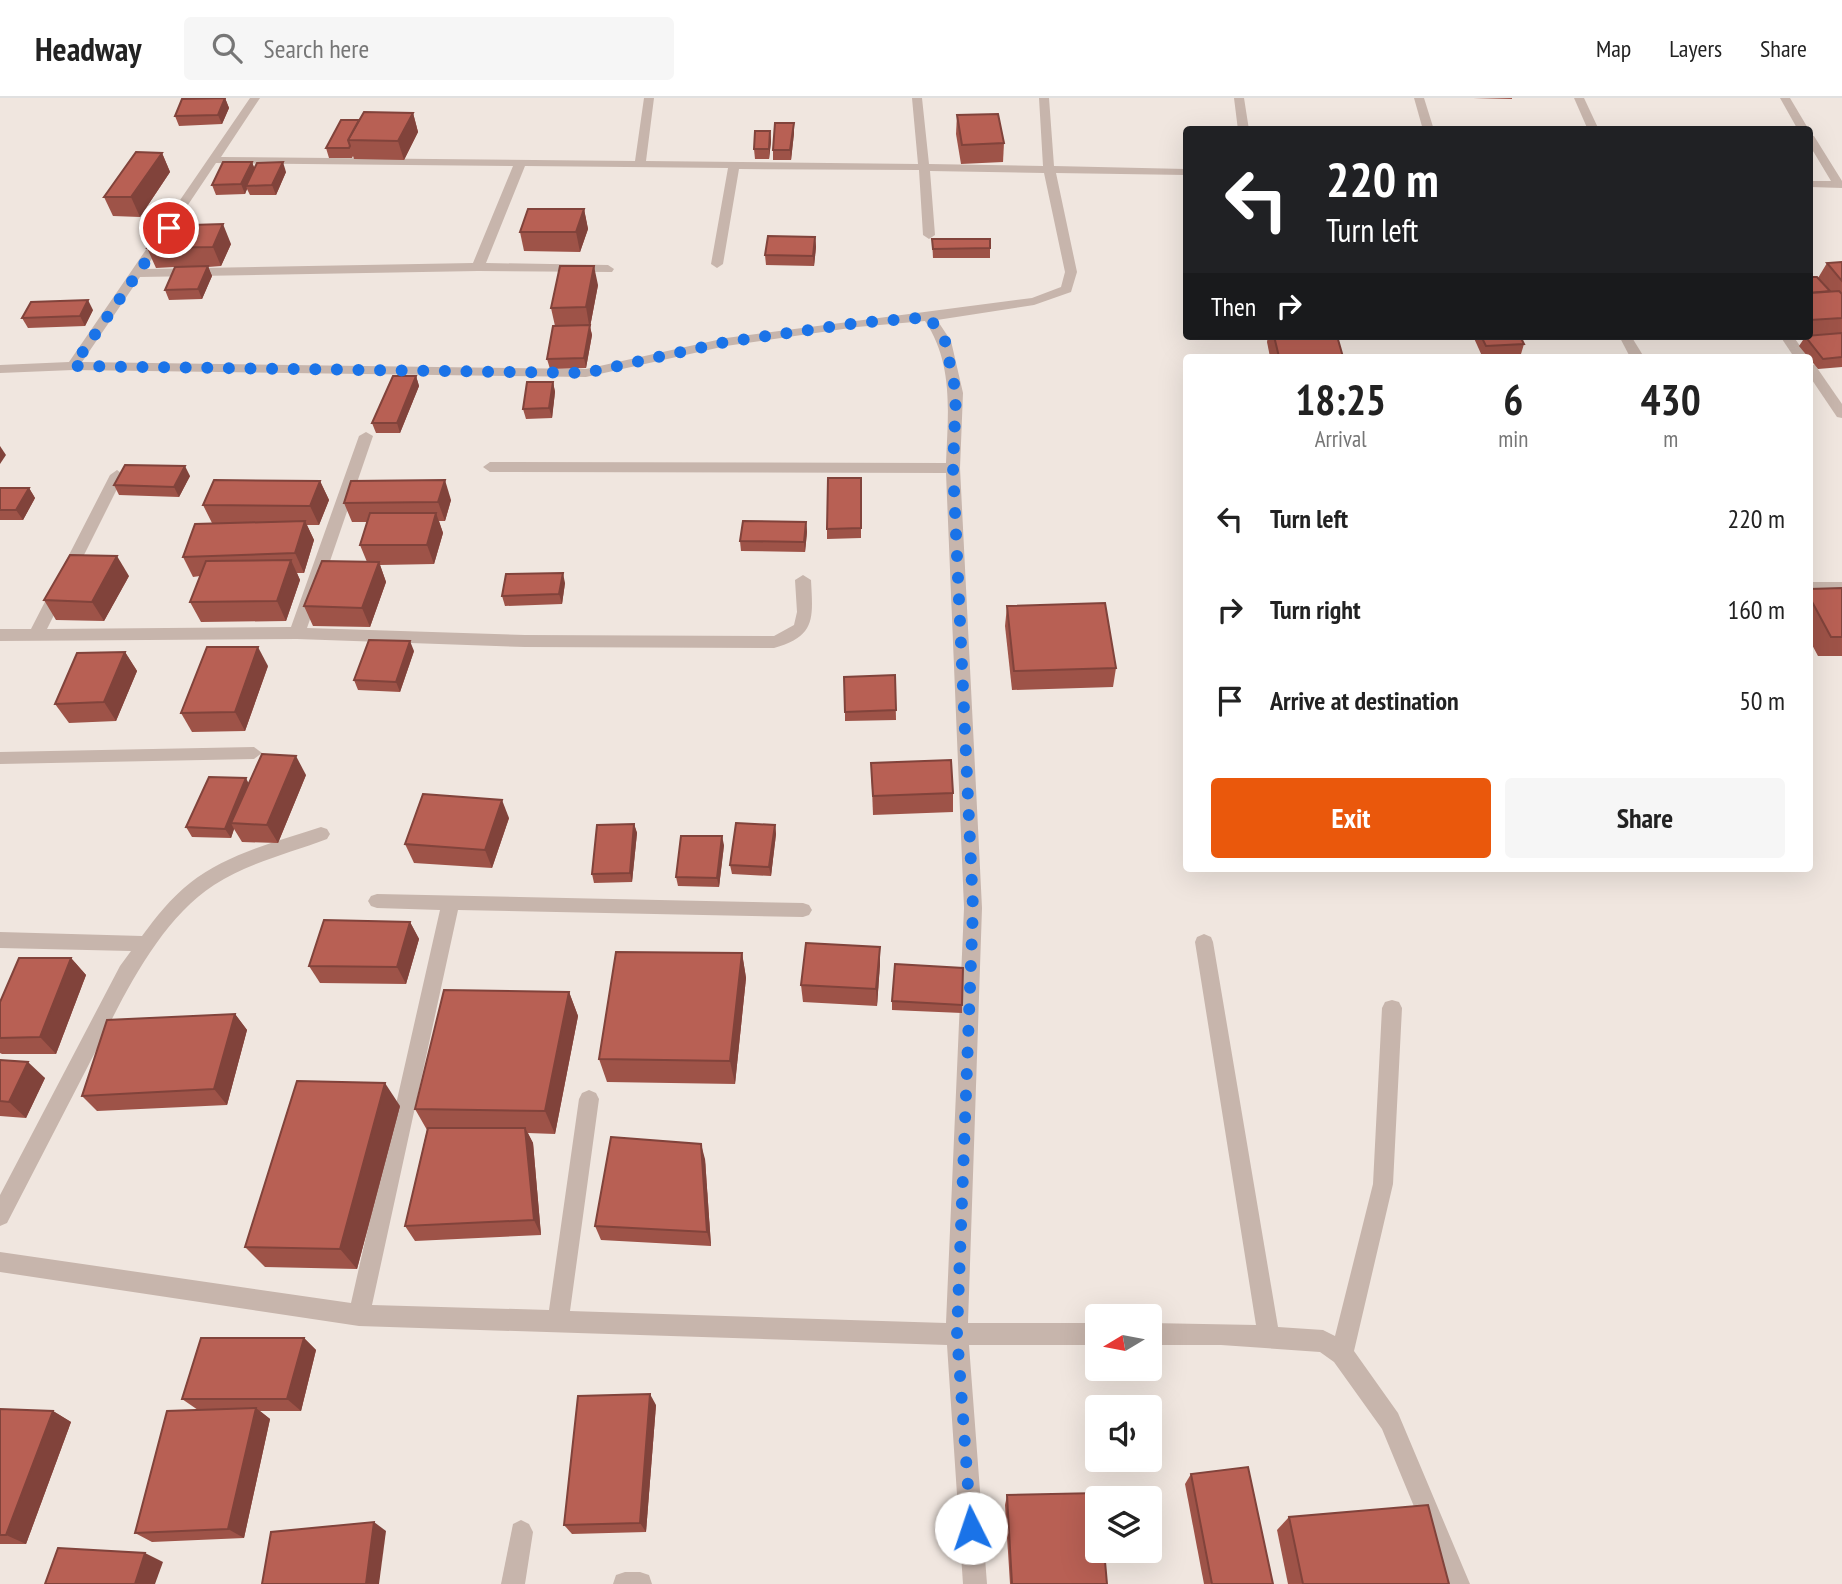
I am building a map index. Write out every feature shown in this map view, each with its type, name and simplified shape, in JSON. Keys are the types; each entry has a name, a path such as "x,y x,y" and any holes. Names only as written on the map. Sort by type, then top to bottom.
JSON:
{"street":[{"path":"73,366 216,160 255,98"},
{"path":"640,164 649,98"},
{"path":"918,98 929,235"},
{"path":"0,369 73,366 586,373 726,342 1034,301 1067,289 1071,272 1049,169 1044,98"},
{"path":"1239,98 1243,126"},
{"path":"1419,98 1428,126"},
{"path":"1579,98 1592,126"},
{"path":"1784,98 1802,126"},
{"path":"1813,143 1840,185"},
{"path":"216,160 1183,172"},
{"path":"478,267 520,164"},
{"path":"717,264 734,165"},
{"path":"1813,184 1840,185"},
{"path":"138,274 478,267 608,268"},
{"path":"929,317 945,341 956,393 953,468 973,908 957,1334 975,1584"},
{"path":"1813,372 1842,414"},
{"path":"296,634 366,436"},
{"path":"491,467 953,468"},
{"path":"36,635 117,475"},
{"path":"0,635 296,634 525,641 774,642 790,639 799,633 804,621 803,580"},
{"path":"1813,587 1842,587"},
{"path":"0,758 254,753"},
{"path":"0,1216 127,972 146,944 197,887 227,871 321,834"},
{"path":"377,901 803,910"},
{"path":"359,1315 451,903"},
{"path":"0,940 146,944"},
{"path":"1204,942 1269,1337"},
{"path":"1342,1354 1383,1184 1392,1008"},
{"path":"558,1321 589,1100"},
{"path":"0,1262 359,1315 957,1334 1085,1334"},
{"path":"1162,1334 1269,1337 1323,1342 1342,1354 1390,1421 1458,1584"},
{"path":"513,1584 521,1532"},
{"path":"625,1584 640,1584"}],"building":[{"path":"225,98 218,115 175,116 182,99"},
{"path":"364,112 413,113 398,141 348,140"},
{"path":"998,114 1004,143 962,145 957,115"},
{"path":"341,120 359,120 348,140 349,148 326,148"},
{"path":"775,123 794,123 790,150 773,150"},
{"path":"755,131 770,131 769,149 754,149"},
{"path":"136,152 162,153 131,197 104,197"},
{"path":"223,162 252,162 241,184 212,185"},
{"path":"283,162 272,185 246,186 257,163"},
{"path":"528,209 584,209 576,232 520,232"},
{"path":"223,224 213,247 147,248 158,226"},
{"path":"768,236 815,237 813,256 765,255"},
{"path":"932,239 990,239 990,248 933,249"},
{"path":"1842,262 1842,281 1827,263"},
{"path":"208,266 198,289 165,290 175,267"},
{"path":"560,266 594,266 586,307 551,308"},
{"path":"1813,277 1817,277 1830,291 1813,293"},
{"path":"1839,291 1842,294 1842,318 1813,320 1813,293"},
{"path":"88,300 80,316 22,318 31,302"},
{"path":"590,325 584,358 547,359 553,326"},
{"path":"1842,333 1842,357 1823,359 1808,340 1813,340 1813,335"},
{"path":"1275,340 1338,340 1342,354 1278,354"},
{"path":"1483,340 1522,340 1524,344 1486,346"},
{"path":"393,376 416,376 397,423 372,423"},
{"path":"527,382 553,382 549,408 523,409"},
{"path":"125,465 185,466 174,487 114,485"},
{"path":"828,478 861,478 861,528 827,529"},
{"path":"214,480 320,481 310,506 203,505"},
{"path":"445,480 438,502 344,503 351,481"},
{"path":"0,488 29,488 16,510 0,510"},
{"path":"370,513 436,513 427,545 360,545"},
{"path":"305,521 295,553 183,557 195,524"},
{"path":"743,521 806,522 804,542 740,541"},
{"path":"70,555 117,556 92,602 44,600"},
{"path":"291,560 277,601 190,602 206,561"},
{"path":"322,561 379,562 362,608 304,606"},
{"path":"563,573 559,594 502,596 506,574"},
{"path":"1842,588 1842,637 1831,637 1813,604 1813,589"},
{"path":"1105,603 1116,668 1014,671 1007,606"},
{"path":"369,640 410,641 396,682 354,680"},
{"path":"207,647 258,647 235,712 181,713"},
{"path":"125,652 104,702 55,704 77,653"},
{"path":"895,675 896,710 845,712 844,677"},
{"path":"262,754 296,756 267,825 231,823"},
{"path":"951,760 953,793 873,796 871,763"},
{"path":"209,777 246,778 225,829 186,827"},
{"path":"423,794 502,800 485,850 405,844"},
{"path":"736,823 775,825 769,867 730,865"},
{"path":"634,824 630,873 592,874 597,825"},
{"path":"681,836 722,836 717,878 676,877"},
{"path":"324,920 410,922 397,967 309,966"},
{"path":"806,943 880,947 876,989 801,985"},
{"path":"616,952 742,953 730,1061 599,1059"},
{"path":"19,958 71,958 40,1037 0,1038 0,1002"},
{"path":"895,964 963,968 962,1005 892,1001"},
{"path":"444,990 569,992 545,1111 415,1109"},
{"path":"235,1014 214,1089 82,1096 107,1020"},
{"path":"0,1060 28,1062 9,1102 0,1101"},
{"path":"297,1081 385,1083 340,1249 245,1247"},
{"path":"428,1128 525,1128 534,1220 405,1226"},
{"path":"611,1137 701,1144 707,1232 595,1226"},
{"path":"201,1338 304,1338 287,1399 182,1399"},
{"path":"650,1394 640,1523 564,1525 578,1396"},
{"path":"256,1408 228,1529 135,1533 167,1411"},
{"path":"0,1409 53,1411 6,1535 0,1535"},
{"path":"1248,1467 1273,1584 1212,1584 1191,1474"},
{"path":"1085,1493 1085,1563 1105,1563 1107,1584 1012,1584 1007,1495"},
{"path":"1428,1505 1449,1584 1303,1584 1289,1517"},
{"path":"374,1522 366,1584 262,1584 271,1532"},
{"path":"58,1548 145,1553 135,1584 45,1584"}],"route":[{"path":"169,228 73,366 586,373 726,342 857,323 929,317 945,341 956,393 953,468 973,908 957,1334 971,1528"}]}
